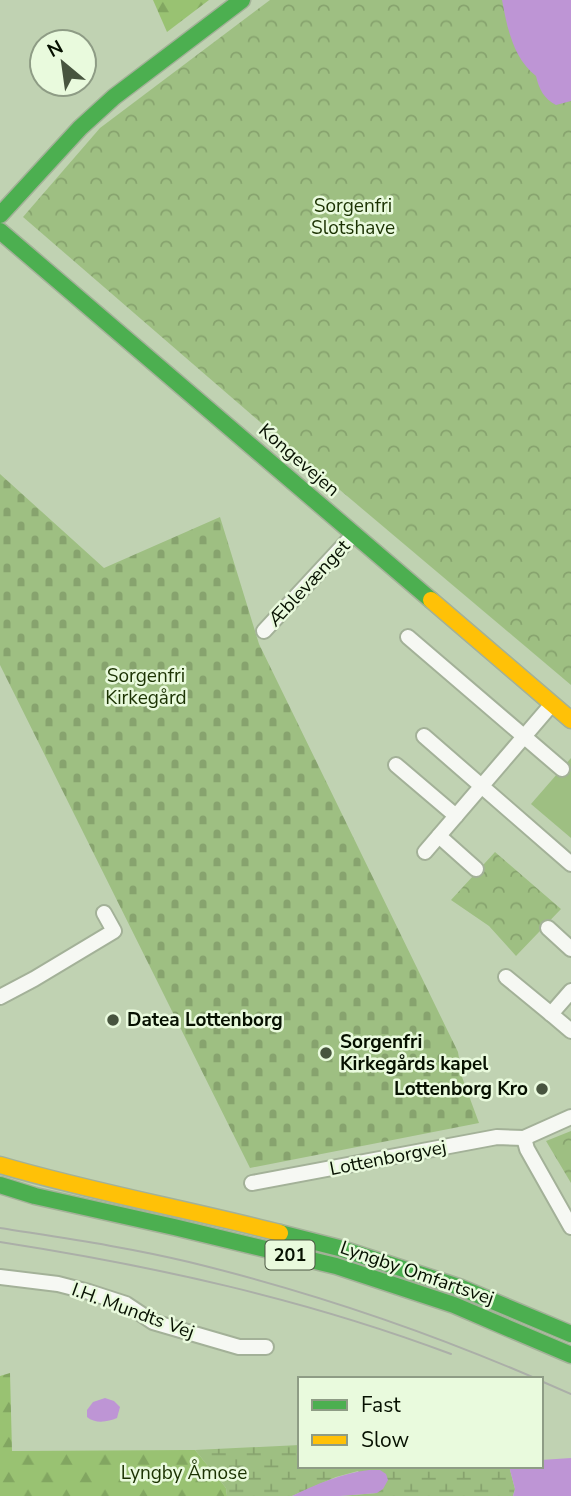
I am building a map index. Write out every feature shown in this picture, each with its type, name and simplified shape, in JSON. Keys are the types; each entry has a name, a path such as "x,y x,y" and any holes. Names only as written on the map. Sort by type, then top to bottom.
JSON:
{"main road":[{"path":"0,215 80,128 114,97 242,0"},
{"name":"Kongevejen","path":"0,231 571,720"},
{"name":"Lyngby Omfartsvej","path":"0,1165 44,1178 340,1248 459,1287 571,1334"},
{"name":"Lyngby Omfartsvej","path":"0,1185 35,1196 336,1266 454,1305 571,1355"}],"street":[{"name":"Æblevænget","path":"264,631 354,534"},
{"path":"408,636 562,769"},
{"path":"425,852 552,704"},
{"path":"424,736 571,864"},
{"path":"396,765 456,816"},
{"path":"439,836 476,869"},
{"path":"0,997 114,931 104,913"},
{"path":"548,929 571,949"},
{"path":"506,977 571,1031"},
{"path":"551,1014 571,991"},
{"name":"Lottenborgvej","path":"253,1183 497,1137 524,1138 571,1117"},
{"path":"524,1138 527,1149 571,1227"},
{"name":"I.H. Mundts Vej","path":"0,1277 58,1284 89,1292 126,1304 153,1322 239,1347 266,1347"}],"green space":[{"path":"153,0 209,0 167,32"},
{"name":"Sorgenfri Slotshave","path":"270,0 571,0 571,685 289,447 23,217 100,128"},
{"name":"Sorgenfri Kirkegård","path":"0,474 104,568 220,517 259,644 458,1052 462,1077 479,1123 250,1168 0,665"},
{"path":"571,758 571,838 531,804"},
{"path":"495,852 561,909 516,956 489,926 451,900"},
{"path":"571,1131 571,1183 546,1141"},
{"name":"Lyngby Åmose","path":"10,1373 12,1451 195,1450 226,1488 227,1496 0,1496 0,1376"},
{"path":"298,1445 298,1468 510,1468 515,1489 513,1496 340,1496 377,1493 358,1471 336,1477 292,1496 227,1496 226,1488 195,1450"}],"shaded area":[{"path":"502,0 571,0 571,101 556,105 543,93 536,76 516,51"},
{"path":"105,1398 120,1407 117,1418 102,1422 87,1417 87,1410 93,1402"},
{"path":"571,1458 571,1496 513,1496 515,1489 510,1468 543,1468 543,1460"},
{"path":"369,1470 380,1470 386,1474 388,1480 377,1493 292,1496 330,1480"}],"tram line":[{"path":"0,1228 142,1252 278,1286 409,1328 532,1377"},
{"path":"0,1242 229,1286 341,1317 451,1354"},
{"path":"543,1382 571,1394"}],"traffic: fast":[{"path":"0,215 80,128 114,97 242,0"},
{"path":"0,231 431,600"},
{"path":"0,1185 35,1196 336,1266 454,1305 571,1355"},
{"path":"280,1233 339,1248 459,1287 571,1334"}],"traffic: slow":[{"path":"431,600 571,720"},
{"path":"0,1165 69,1184 280,1233"}],"place":[{"name":"Datea Lottenborg","path":"113,1020"},
{"name":"Sorgenfri Kirkegårds kapel","path":"326,1053"},
{"name":"Lottenborg Kro","path":"542,1089"}]}
